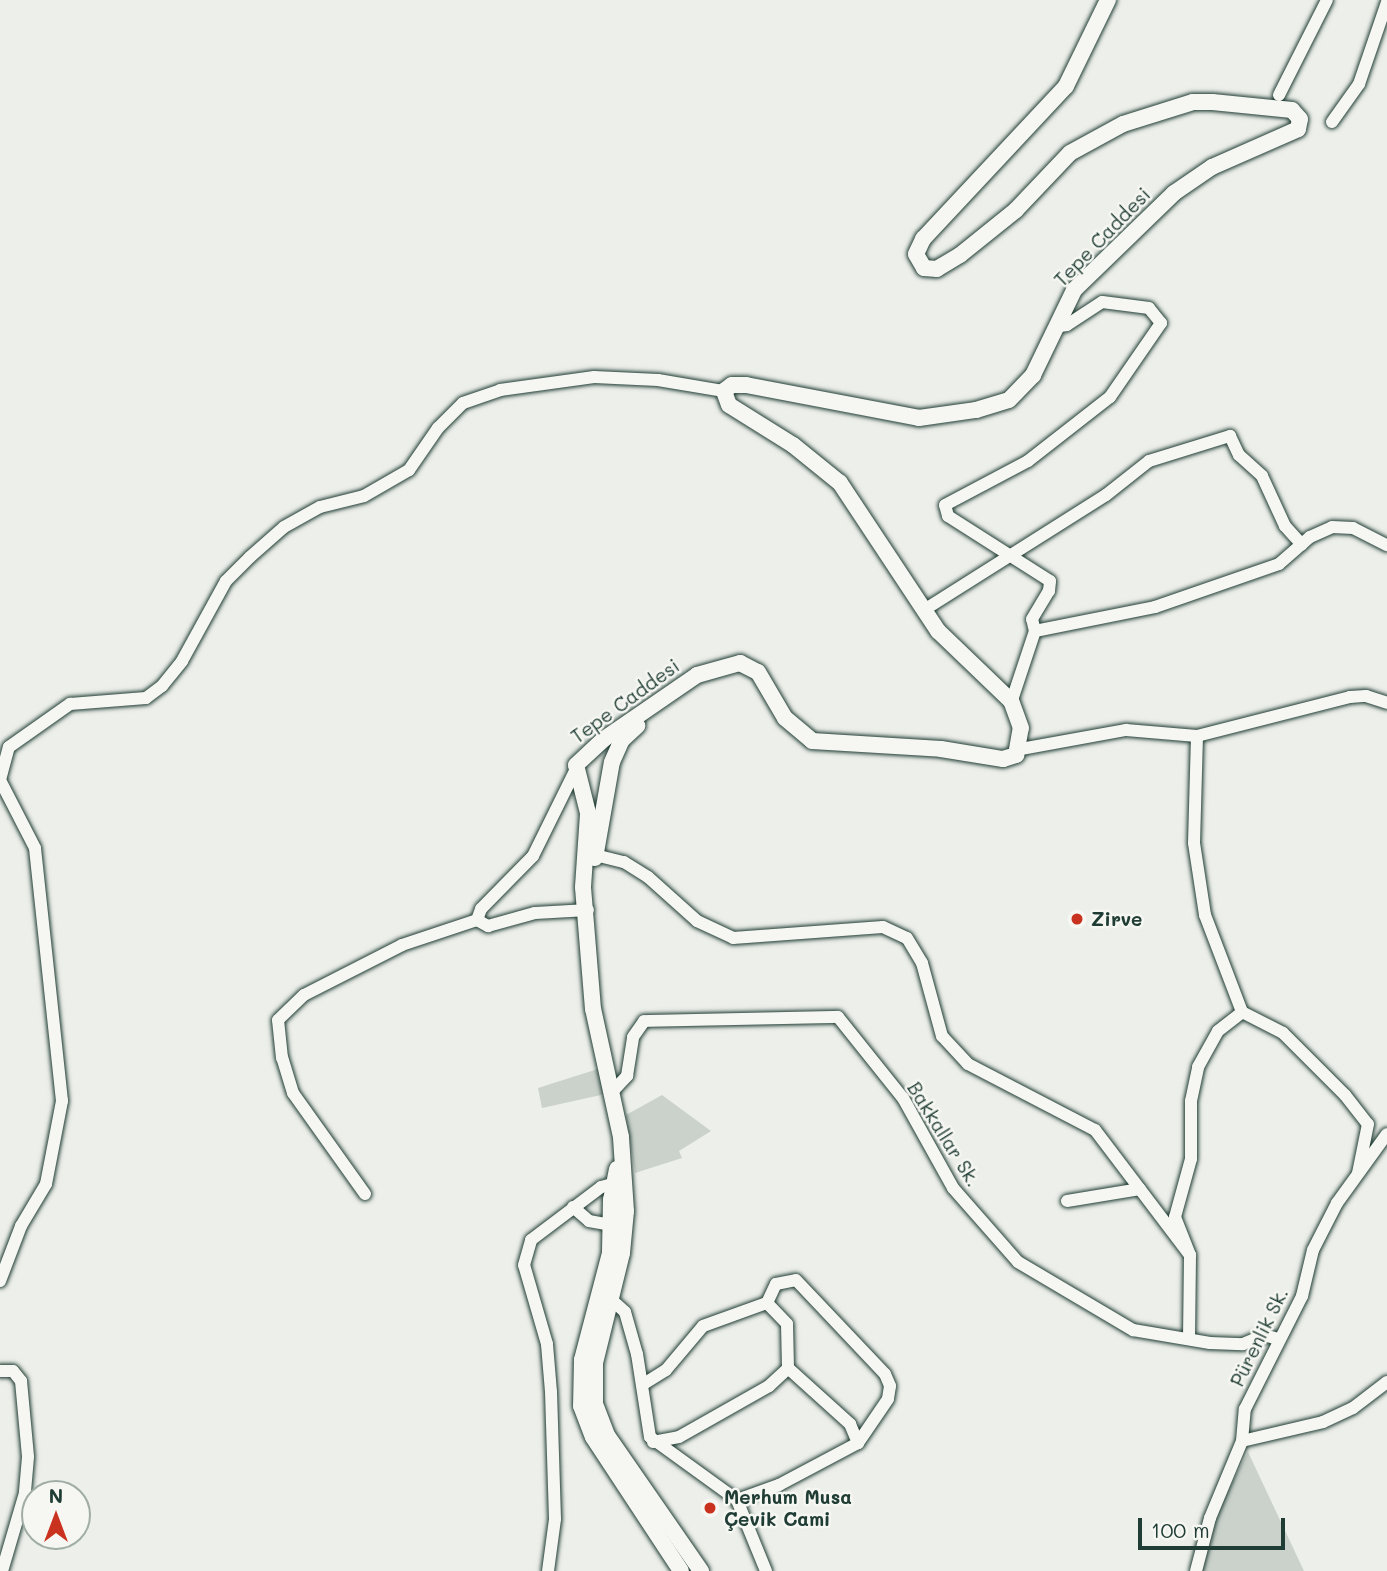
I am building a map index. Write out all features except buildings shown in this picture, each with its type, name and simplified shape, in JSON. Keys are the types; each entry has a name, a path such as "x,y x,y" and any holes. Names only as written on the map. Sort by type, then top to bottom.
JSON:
{"street":[{"name":"Tepe Caddesi","path":"724,391 732,385 746,385 903,416 956,414 1016,395 1033,375 1074,290 1174,192 1244,151 1294,133 1301,124 1297,114 1285,108 1203,102 1114,128 1070,153 1016,210 960,255 937,269 924,268 916,254 923,239 1066,86 1108,0"},
{"path":"1279,94 1327,0"},
{"path":"1332,121 1359,84 1387,2"},
{"path":"1011,703 1035,631 1032,619 1049,591 1050,581 1009,552 948,516 945,505 1028,461 1110,397 1161,323 1149,308 1102,302 1068,325 1055,327"},
{"path":"0,1280 21,1226 46,1184 62,1101 35,848 0,780 9,747 70,704 146,698 162,687 182,661 226,581 250,557 284,527 307,514 364,496 409,470 438,428 463,403 500,390 594,377 639,377 724,391 729,405 793,445 840,483 924,610 954,649 1011,703 1021,728 1021,749 1126,730 1197,736 1335,699 1366,696 1387,703"},
{"path":"924,610 1009,552 1106,495 1149,461 1230,436 1239,455 1266,482 1285,526 1302,545"},
{"path":"1035,631 1155,607 1279,564 1320,530 1343,526 1387,545"},
{"name":"Tepe Caddesi","path":"605,1293 618,1225 617,1182 622,1161 613,1091 593,1009 588,910 583,887 588,813 577,777 588,751 697,675 740,663 758,672 785,718 812,741 941,749 1003,759 1011,759 1021,749"},
{"name":"Tepe Caddesi","path":"588,910 610,772 629,732 722,667"},
{"path":"1197,736 1194,843 1205,915 1242,1012 1283,1033 1345,1095 1368,1125 1357,1173"},
{"path":"477,920 481,909 533,856 577,777 596,788 610,772 604,758 588,751"},
{"path":"595,855 624,862 648,877 696,921 733,938 883,927 907,938 922,963 942,1037 968,1064 1095,1130 1190,1255"},
{"path":"477,920 480,924 495,925 535,913 588,910"},
{"path":"365,1194 293,1093 282,1058 278,1020 304,995 402,945 477,920"},
{"path":"1189,1338 1190,1255 1174,1217 1191,1159 1194,1090 1198,1068 1218,1031 1242,1012"},
{"name":"Bakkallar Sk.","path":"613,1091 627,1076 633,1037 644,1021 838,1017 903,1098 953,1188 1018,1262 1133,1330 1243,1343 1264,1335 1278,1339"},
{"name":"Pürenlik Sk.","path":"1196,1571 1210,1518 1242,1441 1245,1409 1302,1296 1313,1250 1357,1173 1387,1134"},
{"path":"548,1571 555,1518 551,1392 547,1344 524,1265 531,1240 573,1207 617,1182"},
{"path":"1068,1201 1140,1189"},
{"path":"573,1207 589,1221 618,1225"},
{"path":"642,1385 666,1370 704,1326 766,1303 776,1284 796,1280 885,1374 890,1386 888,1399 858,1443 779,1485 737,1500"},
{"path":"605,1293 625,1312 653,1442 737,1500 766,1571"},
{"path":"605,1293 580,1375 583,1416 681,1571"},
{"path":"605,1293 595,1363 597,1414 701,1571"},
{"path":"766,1303 787,1324 788,1368 850,1423 858,1443"},
{"path":"653,1442 679,1437 769,1386 788,1368"},
{"path":"0,1371 13,1371 21,1381 28,1457 25,1493 2,1571"},
{"path":"1242,1441 1323,1422 1353,1408 1387,1382"}],"shaded area":[{"path":"604,1067 610,1093 542,1108 538,1088"},
{"path":"662,1095 711,1131 679,1151 682,1158 635,1173 626,1115"},
{"path":"1248,1452 1304,1571 1202,1571 1214,1519"}],"place":[{"name":"Zirve","path":"1077,919"},
{"name":"Merhum Musa Çevik Cami","path":"710,1508"}]}
